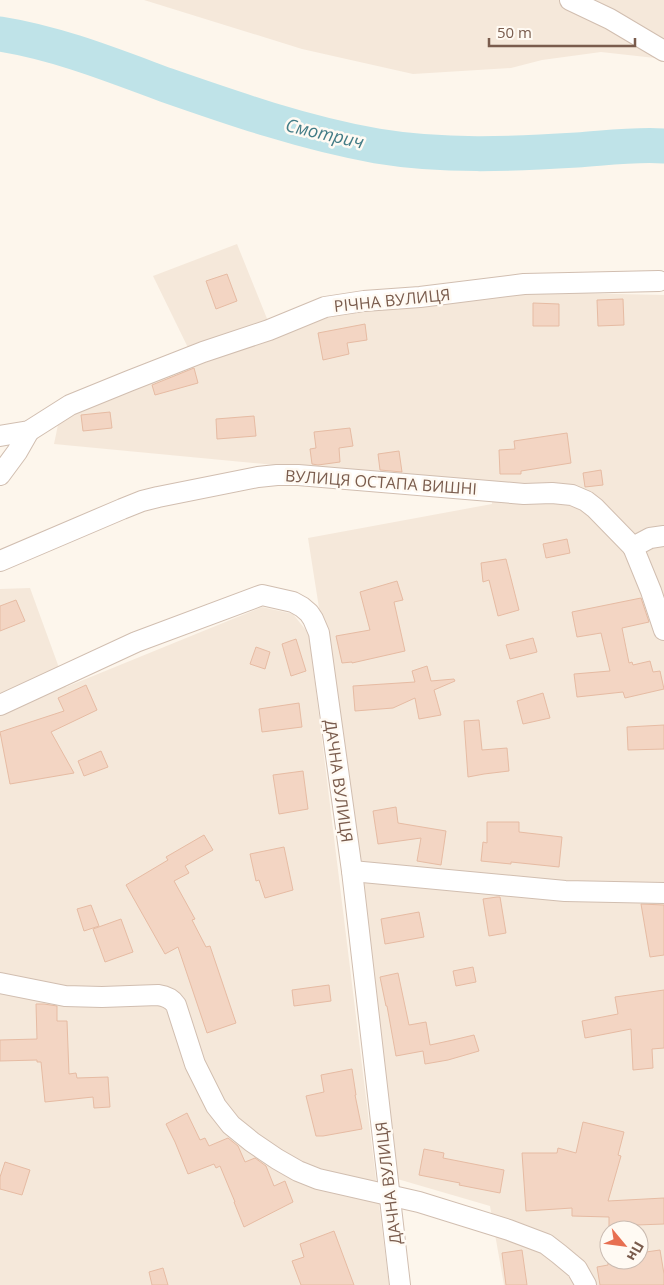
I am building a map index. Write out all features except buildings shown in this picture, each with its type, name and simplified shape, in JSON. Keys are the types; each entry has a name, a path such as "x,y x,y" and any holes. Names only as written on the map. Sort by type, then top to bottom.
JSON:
{"street":[{"path":"570,0 610,19 664,51"},
{"name":"РІЧНА ВУЛИЦЯ","path":"0,436 29,431 70,405 203,352 269,330 325,307 524,284 659,282"},
{"name":"РІЧНА ВУЛИЦЯ","path":"0,475 17,452 29,431"},
{"name":"ВУЛИЦЯ ОСТАПА ВИШНІ","path":"0,561 142,501 277,475 524,494 552,493 572,495 586,501 595,508 633,546"},
{"path":"664,536 650,538 633,546 664,630"},
{"name":"ДАЧНА ВУЛИЦЯ","path":"0,705 136,642 262,595 293,602 309,613 319,633 352,871 400,1285"},
{"path":"352,871 565,891 664,893"},
{"path":"0,983 65,996 158,995 171,999 176,1005 195,1064 216,1106 231,1125 252,1142 298,1171 318,1179 419,1202 510,1230 546,1244 577,1269 586,1285"}],"shaded area":[{"path":"144,0 664,0 664,59 601,52 542,60 511,68 413,74 302,49"},
{"path":"237,244 274,336 344,312 528,292 664,295 664,1285 504,1285 490,1206 394,1178 319,608 308,538 492,504 493,483 307,468 54,444 59,420 195,362 153,276"},
{"path":"30,588 66,687 262,607 293,614 309,634 389,1285 0,1285 0,589"}],"waterway":[{"name":"Смотрич","path":"0,34 84,55 270,120 350,141 377,146 427,152 477,154 664,146"}]}
